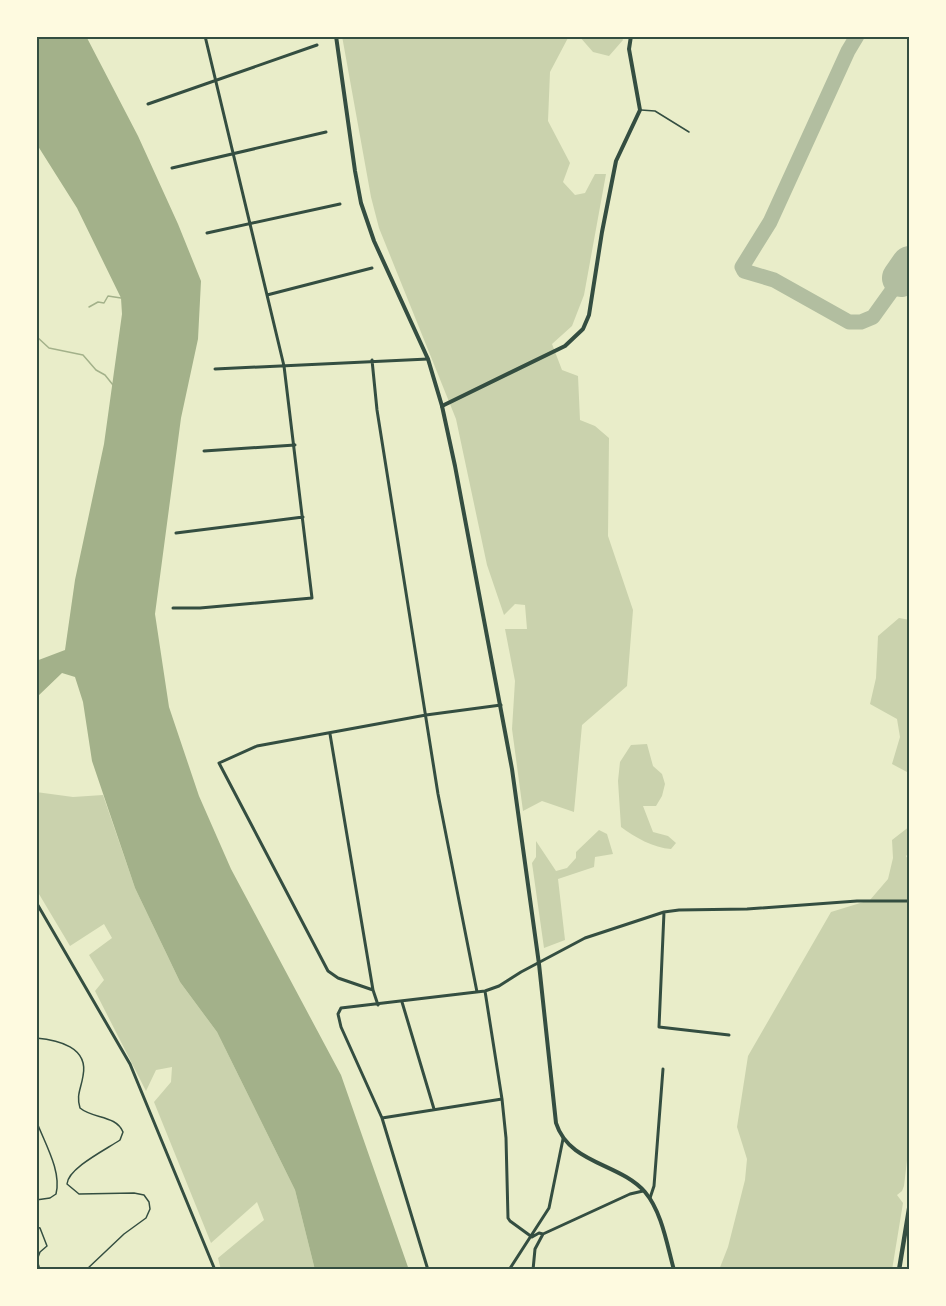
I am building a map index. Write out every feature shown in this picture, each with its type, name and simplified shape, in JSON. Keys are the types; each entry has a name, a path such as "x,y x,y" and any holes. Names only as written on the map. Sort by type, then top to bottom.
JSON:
{"main road":[{"path":"336,36 361,203 374,241 428,359 441,405 469,534 512,769 539,964 555,1118 563,1139 577,1152 630,1179 644,1191 657,1213 672,1270"},
{"path":"441,405 556,351 583,329 589,315 616,161 640,110 629,49 631,36"},
{"path":"899,1270 910,1203"}],"street":[{"path":"173,608 200,608 312,598 284,366 205,36"},
{"path":"148,104 317,45"},
{"path":"172,168 326,132"},
{"path":"207,233 340,204"},
{"path":"267,295 372,268"},
{"path":"215,369 428,359"},
{"path":"372,360 377,410 438,794 477,992"},
{"path":"204,451 295,445"},
{"path":"176,533 303,517"},
{"path":"373,990 338,978 328,971 219,763 256,746 426,715 501,705"},
{"path":"330,734 373,990 378,1005"},
{"path":"428,1270 382,1118 341,1027 338,1014 341,1008 485,991 499,986 585,938 664,912 910,901"},
{"path":"36,902 130,1064 215,1270"},
{"path":"664,912 659,1027 729,1035"},
{"path":"485,991 506,1138 508,1218 532,1237"},
{"path":"402,1002 434,1109"},
{"path":"650,1199 654,1186 663,1069"},
{"path":"382,1118 502,1099"},
{"path":"509,1270 549,1209 563,1139"},
{"path":"532,1237 630,1194 644,1191"},
{"path":"533,1270 535,1249 543,1234"}],"lane":[{"path":"640,110 655,111 689,132"}],"path":[{"path":"36,1038 65,1042 76,1051 83,1062 83,1075 78,1092 80,1108 88,1114 112,1120 121,1126 123,1132 120,1140 75,1170 67,1178 67,1184 79,1194 134,1192 144,1195 149,1202 150,1209 146,1218 124,1234 86,1270"},
{"path":"36,1120 52,1161 58,1184 56,1194 50,1198 36,1200"},
{"path":"36,1227 40,1228 47,1246 40,1252 37,1260 40,1270"}],"shaded area":[{"path":"36,36 86,36 138,136 201,281 198,339 181,418 155,614 169,707 199,796 231,869 341,1075 409,1270 315,1270 295,1190 217,1032 180,982 135,888 92,761 83,702 75,677 62,673 36,696 36,661 65,650 75,580 104,444 122,314 121,298 77,208 36,143"},
{"path":"342,36 569,36 550,72 548,121 570,163 563,182 575,195 585,193 595,174 606,174 584,295 572,326 552,344 562,370 578,376 580,420 595,426 609,438 608,536 633,610 627,686 582,725 574,812 542,801 523,811 512,729 515,681 505,629 527,629 525,605 515,604 504,615 487,565 456,419 379,228 371,197"},
{"path":"579,36 621,36 623,40 609,56 593,52"},
{"path":"899,618 910,620 910,772 892,764 900,737 897,719 870,704 876,678 878,636"},
{"path":"647,744 653,766 662,774 665,784 656,806 643,806 653,832 668,836 676,843 671,849 644,841 621,827 618,781 620,762 631,745"},
{"path":"36,792 73,797 103,795 135,888 180,982 217,1032 295,1190 315,1270 221,1270 218,1258 264,1220 257,1202 211,1243 154,1102 171,1082 172,1067 156,1070 146,1091 95,991 104,980 89,955 112,938 104,924 70,946 36,889"},
{"path":"910,826 910,852 906,856 910,863 910,1135 904,1186 897,1195 903,1203 892,1270 719,1270 728,1247 745,1180 747,1159 737,1127 748,1056 831,912 870,900 888,879 893,858 892,840"},
{"path":"599,830 607,834 613,854 595,857 594,867 558,879 565,940 544,948 532,863 536,857 536,841 556,871 567,868 576,858 576,852"}],"waterway":[{"path":"89,307 98,302 104,303 108,296 121,298"},
{"path":"36,336 49,348 83,355 113,385"}],"taxiway":[{"path":"857,36 770,222 742,267 744,271 774,280 849,322 861,322 873,317 901,278"}],"runway":[{"path":"901,278 910,265"}]}
